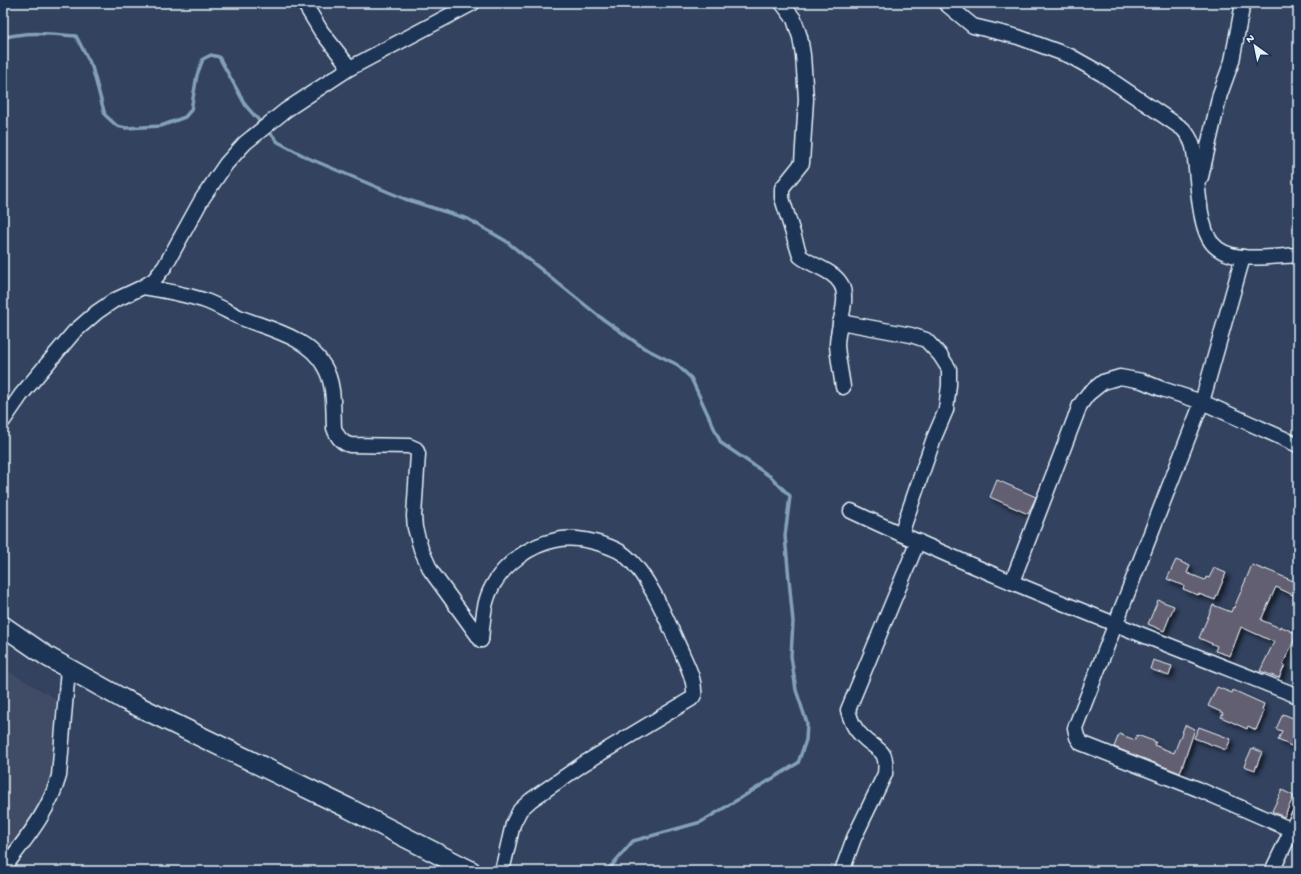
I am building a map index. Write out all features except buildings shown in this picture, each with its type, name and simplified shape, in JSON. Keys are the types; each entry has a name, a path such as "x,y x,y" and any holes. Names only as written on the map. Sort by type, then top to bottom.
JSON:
{"street":[{"path":"304,3 321,31 350,68"},
{"path":"3,421 20,395 74,332 113,300 154,280 165,266 202,200 226,164 245,142 286,110 350,68 472,3"},
{"path":"782,3 794,19 800,37 803,55 806,99 802,163 782,188 782,198 800,256 831,274 841,283 845,296 837,344 843,388"},
{"path":"944,3 973,26 1018,37 1070,56 1102,74 1174,122 1190,136 1194,145 1198,189 1207,235 1213,244 1222,252 1243,257 1298,255"},
{"path":"961,3 965,20"},
{"path":"1198,189 1220,94 1232,61 1243,3"},
{"path":"1243,257 1202,402 1075,728 1077,737 1081,743 1295,823 1272,871"},
{"path":"143,286 179,293 204,300 303,344 314,353 324,366 328,376 332,391 334,428 340,440 345,444 350,445 409,446 416,449 418,454 414,516 415,528 421,549 430,571 481,640 484,605 492,586 508,565 542,543 557,539 581,539 600,544 627,556 641,572 660,605 688,668 694,686 694,696 687,702 582,764 531,800 520,810 512,824 502,871"},
{"path":"840,322 898,332 926,340 940,355 949,369 950,385 946,410 934,438 901,534"},
{"path":"1012,582 1080,406 1088,394 1103,382 1120,377 1142,381 1202,402 1298,445"},
{"path":"851,511 1012,582 1116,625 1298,696"},
{"path":"842,871 854,838 885,774 886,764 884,753 863,738 852,724 848,710 918,541"},
{"path":"3,626 48,657 123,699 355,812 471,871"},
{"path":"3,869 45,811 54,792 59,776 68,669"}],"shaded area":[{"path":"3,668 56,699 54,792 3,859"}],"waterway":[{"path":"3,38 21,34 76,36 92,67 105,115 117,126 126,128 161,126 185,117 191,110 197,75 203,59 211,55 219,57 246,106 263,125"},
{"path":"267,129 278,142 308,158 405,199 468,219 506,241 600,317 644,348 676,364 691,378 721,443 771,477 790,496 785,536 793,622 791,656 796,690 807,723 806,740 798,763 701,822 633,841 607,871"}]}
